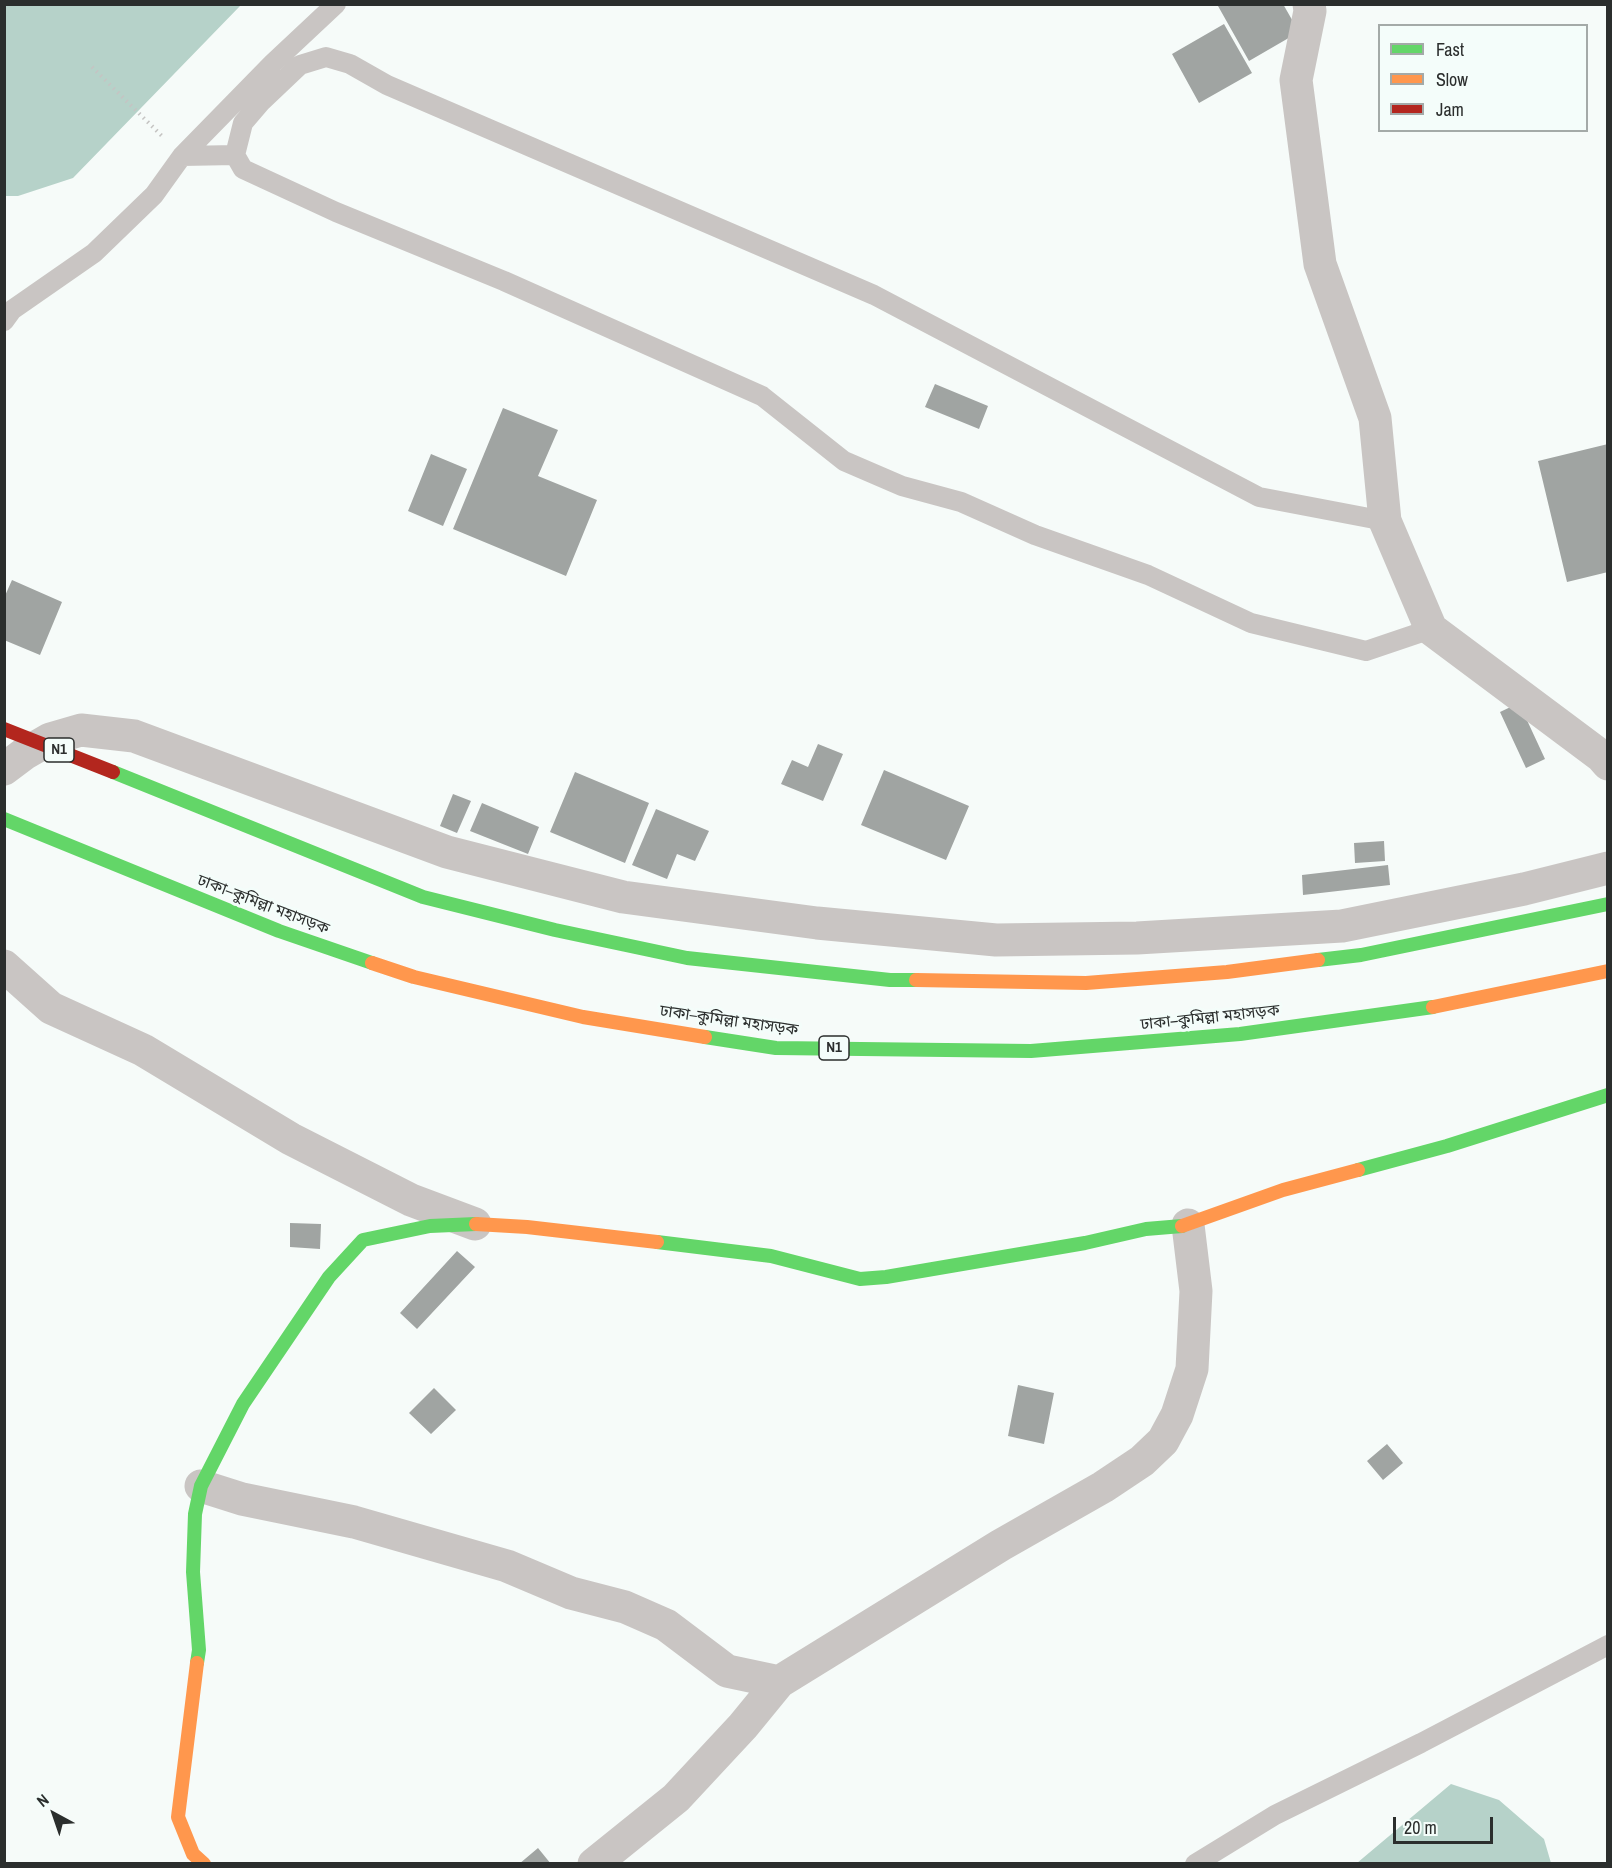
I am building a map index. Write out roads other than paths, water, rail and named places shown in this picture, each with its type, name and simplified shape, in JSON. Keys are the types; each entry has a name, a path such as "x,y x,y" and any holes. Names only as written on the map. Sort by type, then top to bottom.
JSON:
{"main road":[{"name":"N1","path":"4,729 423,897 555,930 687,958 890,980 1086,983 1227,972 1361,955 1608,904"},
{"name":"ঢাকা–কুমিল্লা মহাসড়ক","path":"4,819 279,931 414,977 583,1017 776,1048 1031,1051 1240,1034 1434,1007 1608,971"},
{"path":"204,1863 193,1854 178,1817 199,1650 193,1572 195,1514 201,1486 243,1404 309,1309 329,1276 363,1240 430,1226 475,1224 527,1227 747,1252 860,1279 886,1277 972,1260 1085,1243 1146,1229 1188,1225 1283,1190 1447,1146 1608,1095"}],"street":[{"path":"1309,4 1310,11 1296,80 1320,264 1375,418 1385,521 1431,629 1601,756 1608,764"},
{"path":"4,769 50,739 81,730 134,736 447,852 623,897 817,923 996,940 1137,938 1342,926 1608,868"},
{"path":"4,966 51,1008 143,1050 291,1139 411,1200 475,1224"},
{"path":"594,1863 676,1798 743,1726 779,1682 1001,1545 1103,1487 1142,1461 1163,1442 1177,1415 1192,1369 1196,1291 1188,1225"},
{"path":"201,1486 242,1499 354,1522 507,1566 571,1593 625,1607 666,1625 727,1671 779,1682"}],"lane":[{"path":"4,321 12,310 94,253 154,195 182,156 273,63 336,4"},
{"path":"1385,521 1259,498 874,295 387,85 350,64 326,57 300,65 261,102 243,123 235,155 243,169 311,201 515,286 762,396 844,460 902,486 961,502 1035,535 1148,575 1251,623 1366,651 1431,629"},
{"path":"182,156 235,155"},
{"path":"1195,1863 1275,1815 1421,1743 1608,1645"}]}
